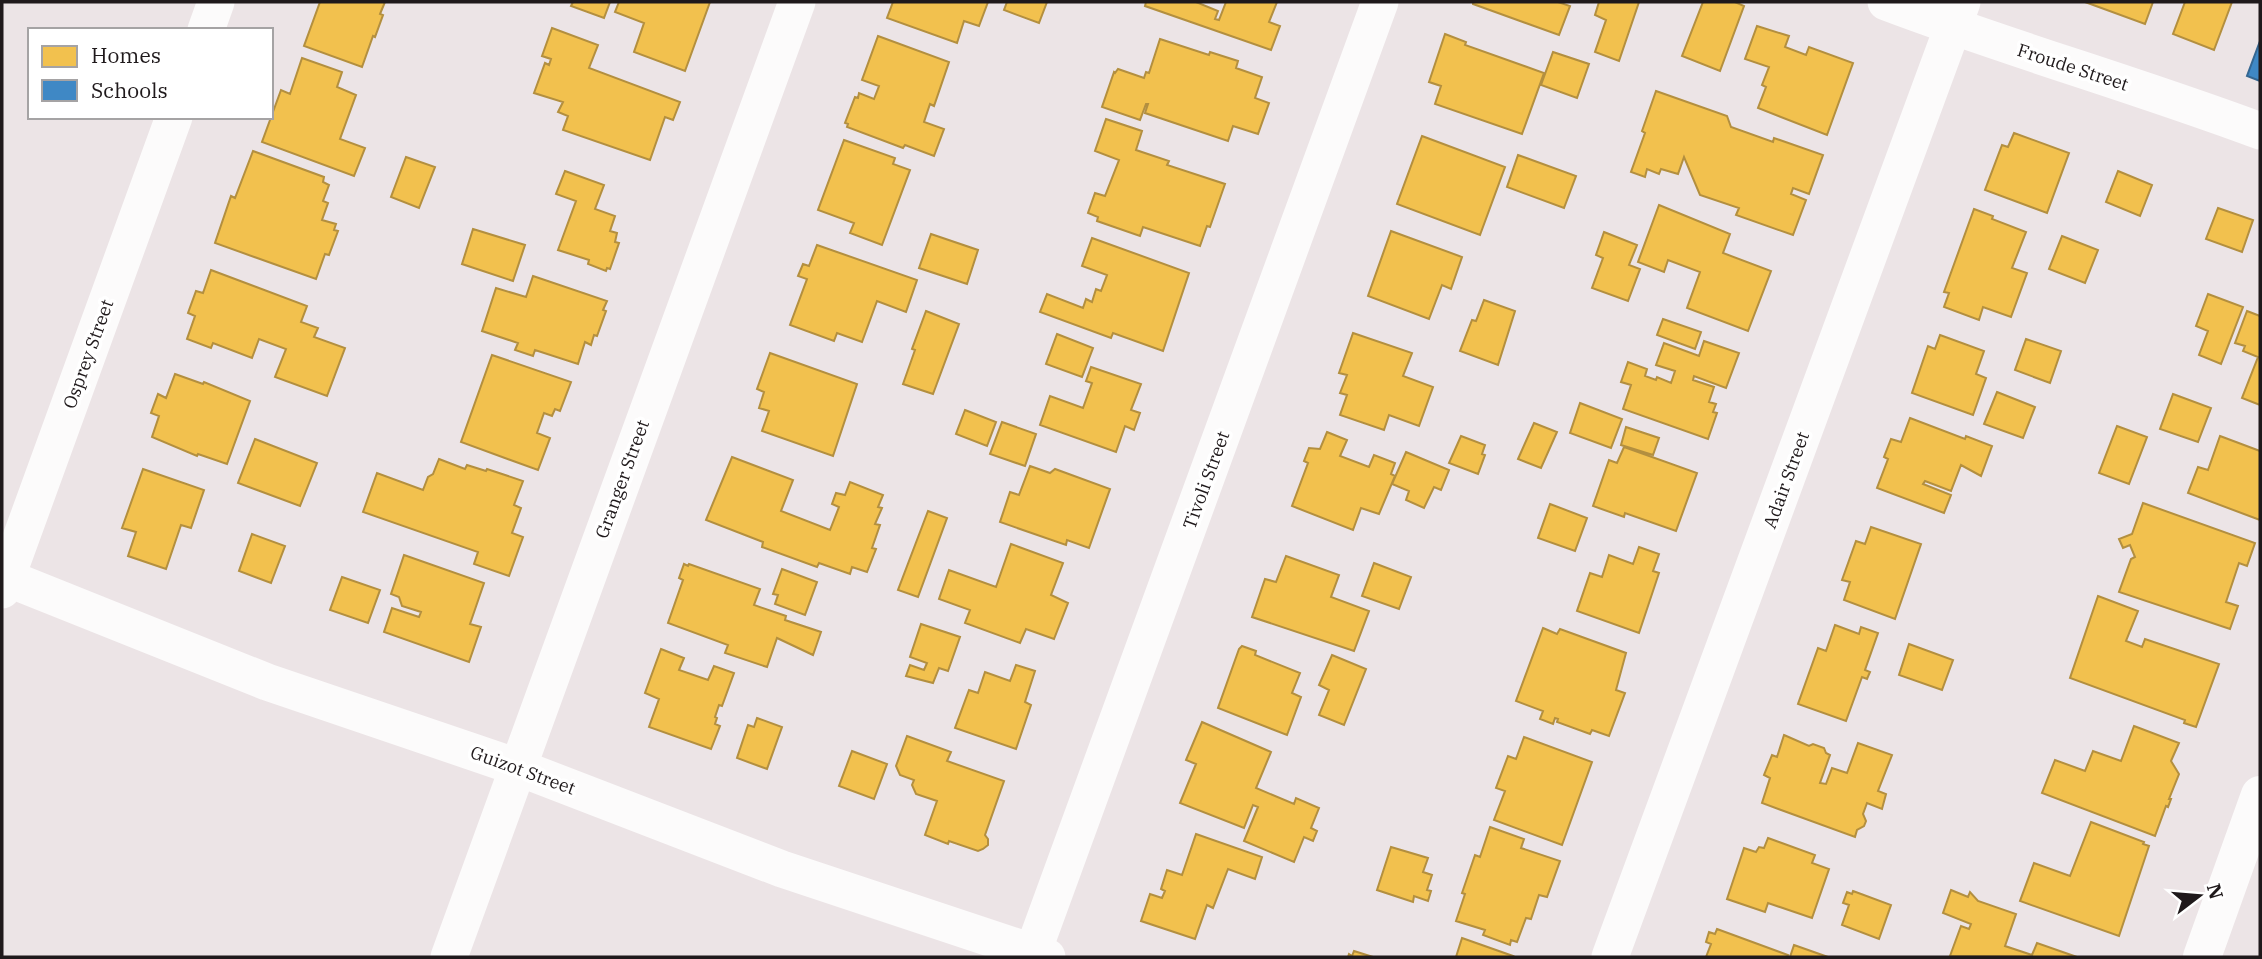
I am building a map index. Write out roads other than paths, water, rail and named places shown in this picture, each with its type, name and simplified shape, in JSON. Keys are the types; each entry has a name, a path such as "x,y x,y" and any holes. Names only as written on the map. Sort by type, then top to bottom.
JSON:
{"main road":[{"path":"2202,957 2260,795"}],"street":[{"path":"207,28 216,2"},
{"name":"Granger Street","path":"450,957 797,2"},
{"name":"Tivoli Street","path":"1037,956 1380,2"},
{"name":"Froude Street","path":"1886,2 1957,14 2260,131"},
{"name":"Adair Street","path":"1610,957 1957,14"},
{"name":"Osprey Street","path":"3,582 173,119"},
{"name":"Guizot Street","path":"3,582 267,682 517,767 782,869 1037,956"}]}
